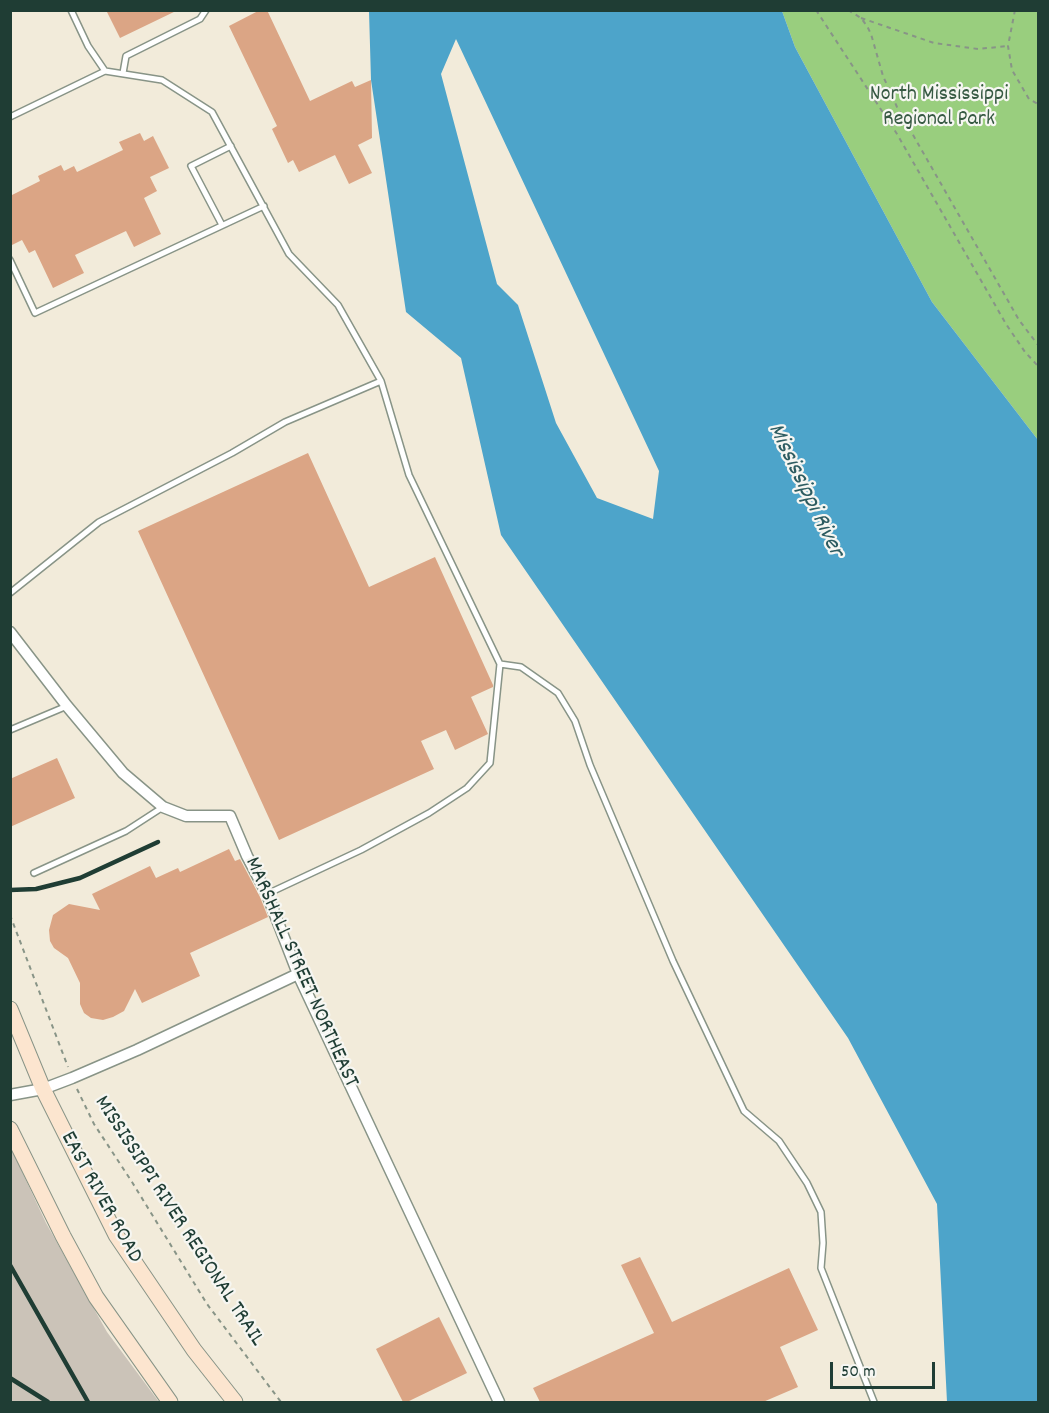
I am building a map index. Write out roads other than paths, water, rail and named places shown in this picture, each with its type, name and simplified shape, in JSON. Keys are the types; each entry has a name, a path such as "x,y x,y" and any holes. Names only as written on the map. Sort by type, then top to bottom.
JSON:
{"street":[{"name":"MARSHALL STREET NORTHEAST","path":"10,632 123,773 163,807 186,816 230,816 267,894 298,974 499,1402"},
{"path":"10,1095 43,1089 72,1078 298,974"},
{"name":"EAST RIVER ROAD","path":"10,1009 43,1089 116,1235 194,1350 235,1402"},
{"name":"EAST RIVER ROAD","path":"10,1129 96,1297 170,1402"}],"lane":[{"path":"71,10 88,46 105,71"},
{"path":"123,73 126,56 201,19 206,10"},
{"path":"10,117 105,71 162,80 212,112 289,254 338,305 381,381 409,475 500,664 490,763 467,788 419,819 361,850 267,894"},
{"path":"222,225 191,166 231,146"},
{"path":"10,260 35,313 264,206"},
{"path":"10,593 99,522 232,453 285,422 381,381"},
{"path":"500,664 521,667 558,693 576,721 590,765 673,961 744,1111 779,1141 807,1183 821,1212 823,1243 821,1268 874,1402"},
{"path":"10,730 67,706"},
{"path":"34,873 126,831 163,807"}],"water":[{"name":"Mississippi River","path":"369,11 782,11 795,47 932,302 1038,440 1038,1402 947,1402 937,1204 848,1038 501,535 461,358 406,312 371,80","holes":["456,39 659,471 653,519 597,498 556,423 518,305 497,284 441,74"]}],"railway":[{"path":"10,890 36,889 80,878 158,842"},
{"path":"10,1265 88,1402"},
{"path":"10,1378 48,1402"}],"park label":[{"name":"North Mississippi Regional Park","path":"939,108"}]}
